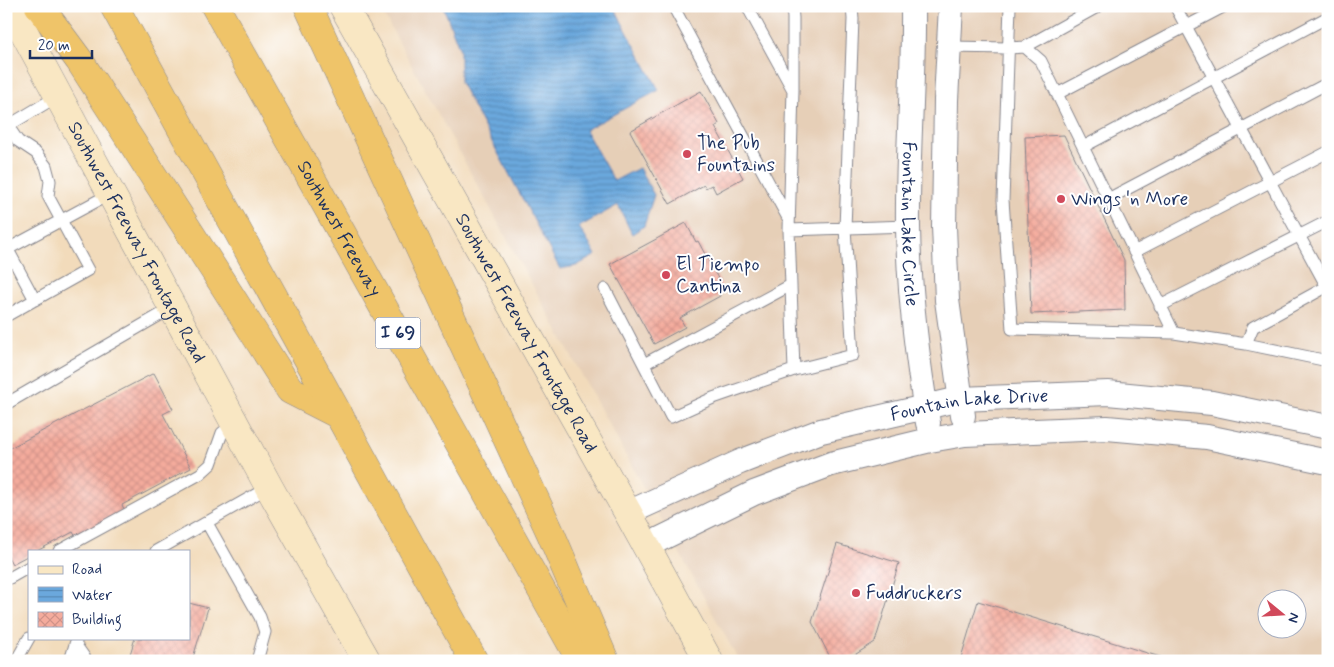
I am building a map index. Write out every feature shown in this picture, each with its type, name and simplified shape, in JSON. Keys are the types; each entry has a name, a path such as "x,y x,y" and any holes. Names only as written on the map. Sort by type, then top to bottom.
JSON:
{"highway":[{"path":"39,6 84,68 290,390 339,415"},
{"path":"114,6 474,661"},
{"name":"Southwest Freeway","path":"214,6 581,661"},
{"path":"308,6 551,534 605,661"}],"main road":[{"name":"Southwest Freeway Frontage Road","path":"10,6 362,659"},
{"name":"Southwest Freeway Frontage Road","path":"343,6 709,661"}],"street":[{"name":"Fountain Lake Circle","path":"913,6 914,47 908,226 912,304 930,440"},
{"name":"Fountain Lake Circle","path":"951,6 946,100 944,226 947,300 965,434"},
{"path":"914,47 949,48"},
{"path":"908,226 944,226"},
{"name":"Fountain Lake Drive","path":"628,513 740,462 821,432 960,399 1108,393 1212,403 1328,427"},
{"name":"Fountain Lake Drive","path":"646,546 754,494 831,464 930,440 965,434 1107,428 1207,437 1328,462"}],"lane":[{"path":"673,6 789,225"},
{"path":"747,6 793,90"},
{"path":"792,6 793,90 789,225 794,370"},
{"path":"606,290 671,417 713,398 794,370 852,355 845,228 852,6"},
{"path":"1010,6 1003,200 1012,329 1174,333 1246,344 1328,361"},
{"path":"949,48 1025,47 1099,6"},
{"path":"1175,6 1327,287 1254,327 1246,344"},
{"path":"1057,94 1225,6"},
{"path":"1083,147 1328,17"},
{"path":"1025,47 1041,61 1174,333"},
{"path":"1108,199 1328,83"},
{"path":"6,316 88,270 48,196 50,181 46,166 36,153 18,141 7,125 58,96"},
{"path":"1134,252 1328,152"},
{"path":"35,300 7,248 110,194"},
{"path":"1160,306 1328,221"},
{"path":"789,225 845,228 908,226"},
{"path":"644,364 791,284"},
{"path":"6,404 172,308"},
{"path":"61,550 200,474 210,464 222,433 235,422"},
{"path":"158,550 269,487"},
{"path":"207,523 260,616 265,632 257,661"},
{"path":"6,580 28,568"},
{"path":"16,661 28,640"},
{"path":"70,661 76,641"},
{"path":"76,641 87,661"}],"shaded area":[{"path":"379,6 1328,6 1328,661 739,661"}],"water":[{"path":"441,6 613,6 659,90 585,130 614,181 639,168 654,195 644,226 632,234 618,205 579,227 596,255 576,266 560,269 460,82 460,50 445,11"}],"building":[{"name":"The Pub Fountains","path":"701,91 719,124 715,127 743,178 716,193 712,185 705,188 704,185 670,204 630,131"},
{"name":"Wings 'n More","path":"1064,135 1124,260 1125,310 1031,314 1025,137"},
{"name":"El Tiempo Cantina","path":"686,223 722,286 717,289 720,296 680,318 685,327 654,344 610,264"},
{"path":"154,373 173,409 163,414 191,468 122,505 125,511 76,537 73,532 39,550 28,550 28,556 12,564 6,553 6,450"},
{"name":"Fuddruckers","path":"837,544 899,563 875,642 845,661 832,661 812,622"},
{"path":"978,601 1170,660 1170,661 960,661"},
{"path":"190,603 208,608 192,661 128,661 134,640 190,640"}],"place":[{"name":"The Pub Fountains","path":"687,154"},
{"name":"Wings 'n More","path":"1061,199"},
{"name":"El Tiempo Cantina","path":"666,275"},
{"name":"Fuddruckers","path":"856,593"}]}
